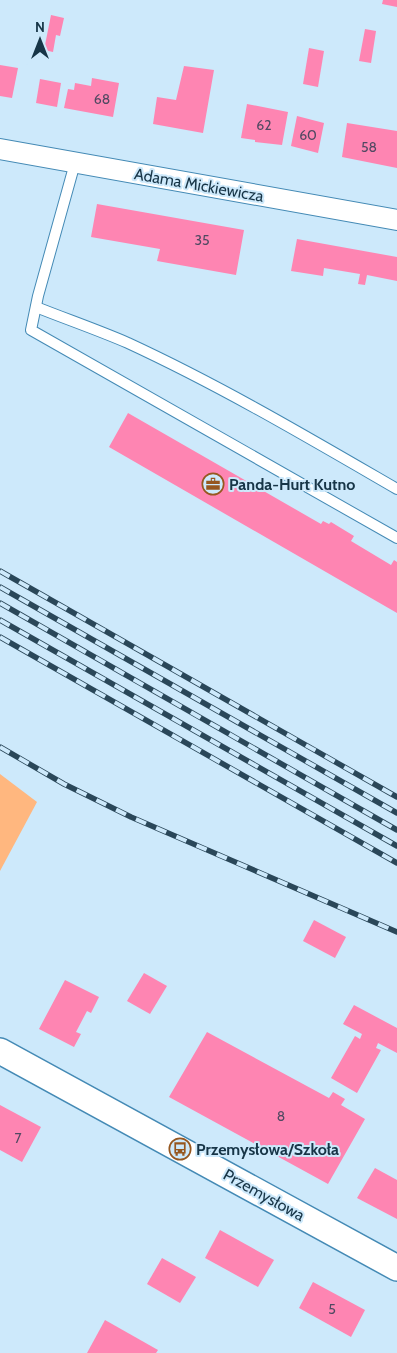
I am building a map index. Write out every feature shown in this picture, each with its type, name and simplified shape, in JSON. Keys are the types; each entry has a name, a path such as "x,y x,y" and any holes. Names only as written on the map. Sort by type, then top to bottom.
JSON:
{"street":[{"name":"Adama Mickiewicza","path":"0,150 397,220"},
{"name":"Przemysłowa","path":"0,1051 397,1268"}],"lane":[{"path":"75,163 66,189 36,307 32,330 397,538"},
{"path":"36,307 127,343 160,359 242,402 397,489"}],"shaded area":[{"path":"0,774 37,802 0,871"}],"building":[{"path":"383,0 397,0 397,7 382,4"},
{"path":"51,15 64,18 60,36 56,35 53,52 44,50"},
{"path":"365,29 376,31 371,63 359,61"},
{"path":"309,48 324,51 318,87 303,84"},
{"path":"0,65 18,68 12,98 0,96"},
{"path":"184,66 214,70 203,133 153,124 157,97 176,100"},
{"path":"92,78 119,83 113,117 64,108 68,89 74,90 75,83 91,86"},
{"path":"40,79 61,83 57,107 36,103"},
{"path":"247,104 288,112 282,145 255,142 255,140 241,138"},
{"path":"297,116 324,123 318,153 291,146"},
{"path":"347,123 397,131 397,168 342,157"},
{"path":"97,204 244,230 236,275 157,261 160,249 91,237"},
{"path":"297,239 397,257 397,281 367,275 365,285 358,284 360,274 324,268 323,276 291,271"},
{"name":"Panda-Hurt Kutno","path":"128,413 321,524 323,521 329,524 331,522 354,536 351,541 391,565 394,560 397,562 397,613 109,447"},
{"path":"314,920 346,937 335,958 303,941"},
{"path":"144,973 167,986 150,1014 127,1001"},
{"path":"65,980 99,997 91,1013 87,1011 76,1032 81,1034 74,1047 39,1029"},
{"path":"354,1005 397,1028 397,1053 378,1043 376,1048 381,1050 357,1093 331,1078 355,1036 360,1039 362,1034 343,1024"},
{"path":"207,1032 329,1098 333,1092 345,1099 341,1105 365,1119 328,1184 169,1097"},
{"path":"0,1105 41,1127 22,1162 0,1150"},
{"path":"375,1168 397,1180 397,1219 357,1198"},
{"path":"220,1230 274,1260 258,1287 205,1258"},
{"path":"162,1258 196,1277 180,1303 147,1284"},
{"path":"313,1282 365,1310 351,1337 299,1308"},
{"path":"105,1320 158,1350 156,1353 87,1353"}],"railway":[{"path":"0,571 397,797"},
{"path":"0,587 397,813"},
{"path":"0,603 397,830"},
{"path":"0,620 397,846"},
{"path":"0,637 397,863"},
{"path":"0,747 64,784 131,817 397,932"}],"place":[{"name":"Panda-Hurt Kutno","path":"213,484"},
{"name":"Przemysłowa/Szkoła","path":"180,1149"}]}
